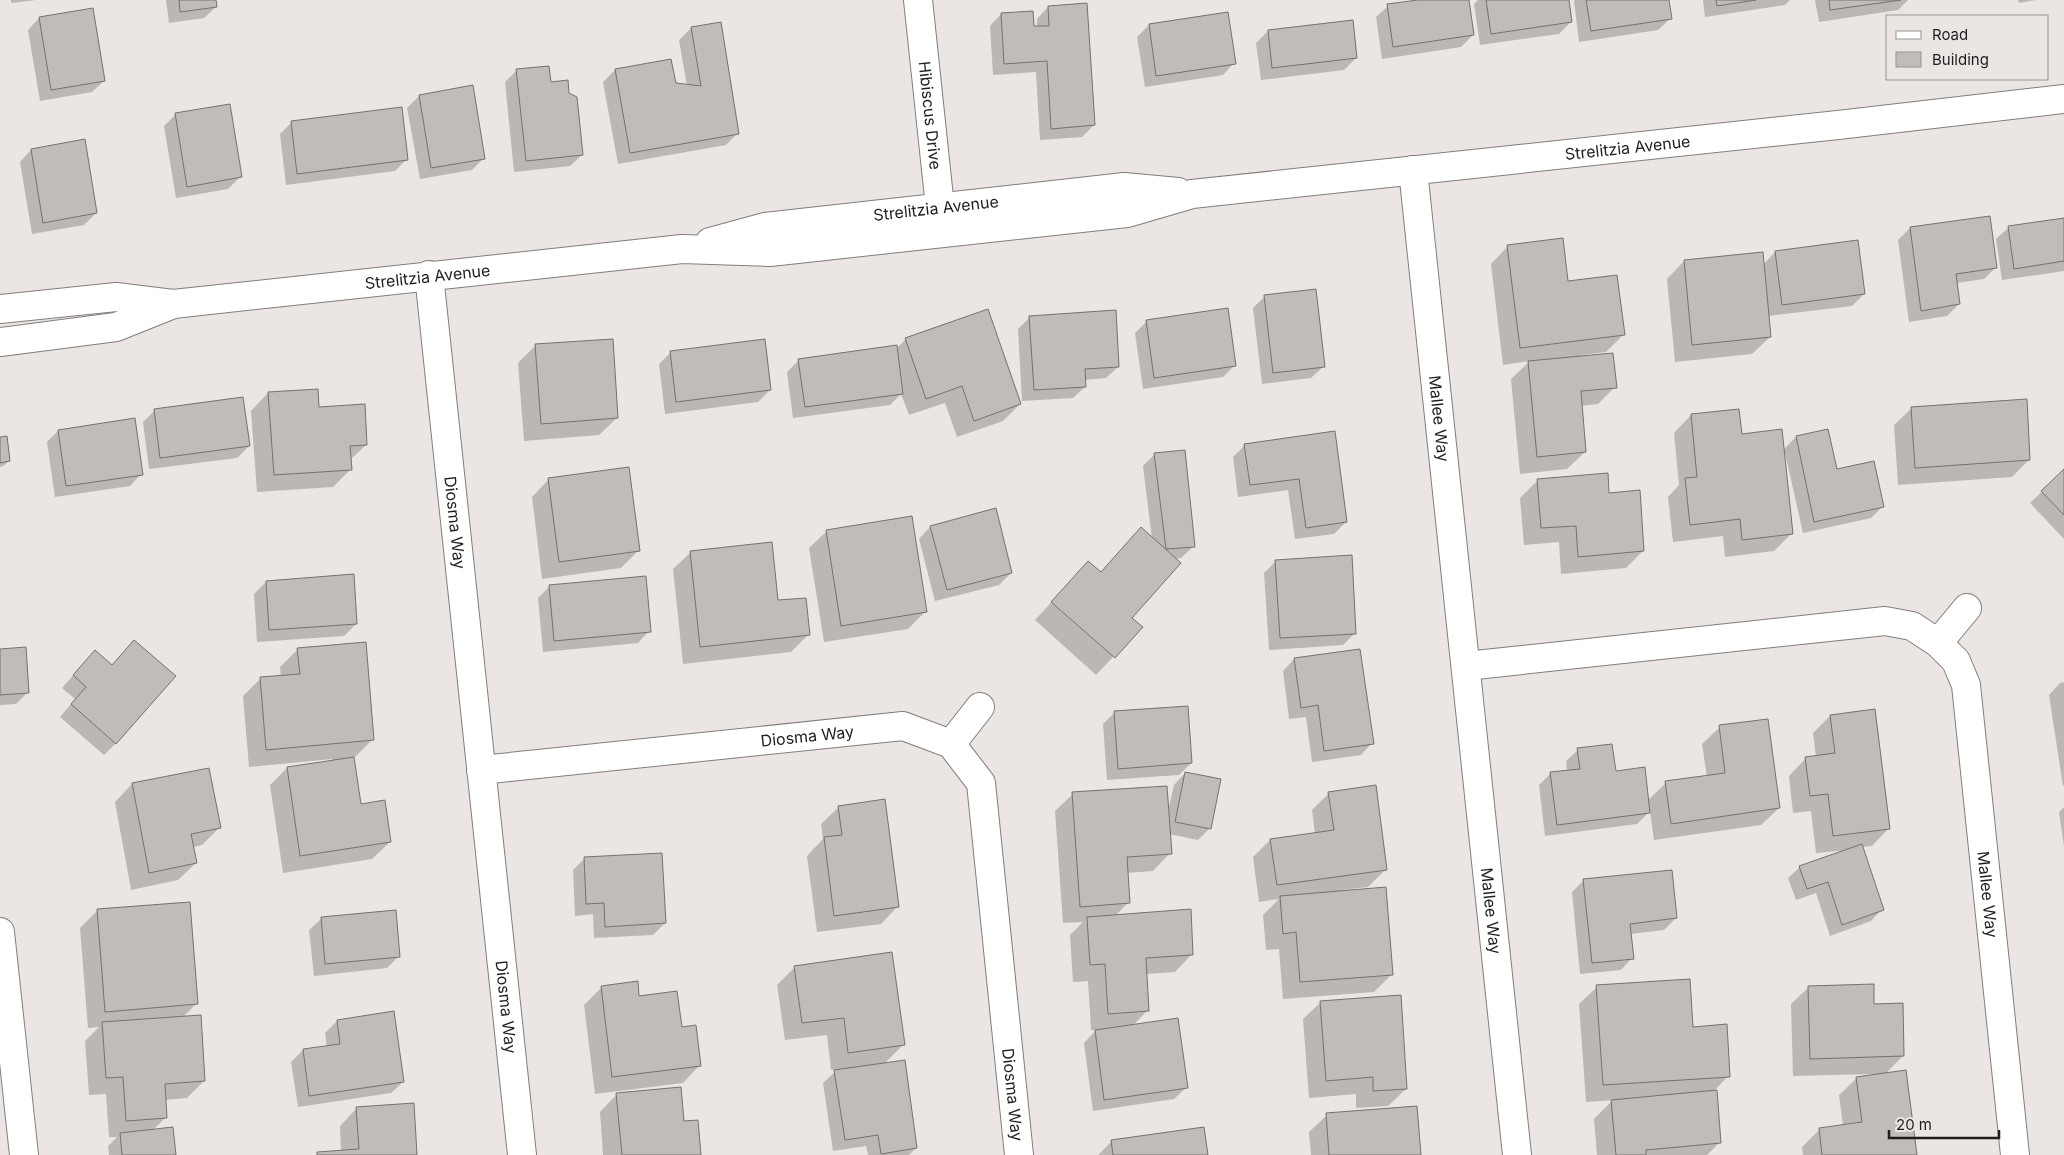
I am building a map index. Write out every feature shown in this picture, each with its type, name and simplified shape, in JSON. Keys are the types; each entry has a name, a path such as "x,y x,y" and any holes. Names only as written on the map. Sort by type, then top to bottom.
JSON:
{"street":[{"name":"Hibiscus Drive","path":"918,0 941,220"},
{"name":"Strelitzia Avenue","path":"0,309 116,297 173,304 429,275 682,250 770,252 941,220 1127,213 1192,194 2064,99"},
{"name":"Mallee Way","path":"1413,170 1517,1155"},
{"name":"Diosma Way","path":"429,275 522,1155"},
{"name":"Strelitzia Avenue","path":"0,342 116,327 173,304"},
{"path":"1938,643 1967,608"},
{"name":"Mallee Way","path":"1466,666 1885,621 1912,626 1938,643 1956,661 1966,685 2016,1155"},
{"path":"951,744 980,707"},
{"name":"Diosma Way","path":"481,770 903,726 951,744 980,783 1020,1155"},
{"path":"0,932 24,1155"}],"building":[{"path":"179,0 216,0 217,7 180,12"},
{"path":"1418,0 1469,0 1474,35 1393,47 1387,4"},
{"path":"1486,0 1569,0 1572,22 1491,34"},
{"path":"1586,0 1669,0 1672,19 1591,31"},
{"path":"1716,0 1756,0 1717,6"},
{"path":"1829,0 1901,0 1830,10"},
{"path":"1087,3 1095,125 1051,129 1047,61 1004,64 1001,13 1033,11 1034,26 1049,26 1048,6"},
{"path":"93,8 105,81 51,90 39,17"},
{"path":"1228,12 1236,64 1156,76 1149,24"},
{"path":"1353,20 1357,58 1272,68 1268,30"},
{"path":"721,22 739,134 630,153 615,69 671,59 676,83 701,86 691,27"},
{"path":"549,66 551,82 568,80 569,93 577,97 583,155 526,161 516,69"},
{"path":"473,85 485,159 431,168 419,95"},
{"path":"230,104 242,177 187,187 175,113"},
{"path":"402,107 408,160 297,174 291,121"},
{"path":"85,139 97,213 43,223 31,149"},
{"path":"1990,216 1997,268 1956,274 1960,304 1921,311 1910,227"},
{"path":"2064,218 2064,261 2014,269 2008,226"},
{"path":"1563,238 1568,281 1617,275 1625,335 1520,348 1507,245"},
{"path":"1858,240 1865,294 1782,305 1775,251"},
{"path":"1763,252 1771,337 1692,345 1684,260"},
{"path":"1316,289 1325,367 1273,373 1264,295"},
{"path":"1228,308 1236,366 1154,378 1146,320"},
{"path":"988,309 1021,404 974,421 962,386 926,399 905,338"},
{"path":"1116,310 1119,367 1085,369 1086,387 1034,390 1029,316"},
{"path":"613,339 618,418 541,424 535,344"},
{"path":"765,339 771,390 676,402 670,351"},
{"path":"897,345 903,394 805,407 798,359"},
{"path":"1613,353 1617,388 1581,391 1586,452 1537,457 1528,361"},
{"path":"318,389 319,407 365,404 367,445 350,446 352,470 274,475 268,392"},
{"path":"243,397 250,446 160,458 154,409"},
{"path":"2027,399 2030,460 1915,468 1911,407"},
{"path":"1739,409 1742,434 1782,429 1793,534 1742,540 1740,519 1690,525 1685,478 1697,477 1691,414"},
{"path":"135,418 143,475 66,486 58,430"},
{"path":"1828,429 1837,469 1874,461 1884,507 1814,522 1796,436"},
{"path":"1335,431 1347,522 1306,528 1299,479 1250,485 1244,444"},
{"path":"7,436 10,461 0,463 0,437"},
{"path":"1185,450 1195,547 1166,549 1154,453"},
{"path":"629,467 640,551 559,562 548,478"},
{"path":"2064,469 2064,515 2041,491"},
{"path":"1608,473 1609,493 1640,490 1644,551 1578,557 1576,526 1541,528 1537,479"},
{"path":"996,508 1012,573 947,590 930,526"},
{"path":"912,516 927,612 841,626 826,530"},
{"path":"1141,527 1181,563 1132,618 1143,627 1115,658 1051,602 1088,561 1101,572"},
{"path":"772,542 778,600 806,598 810,635 700,647 690,551"},
{"path":"1352,555 1356,634 1280,638 1275,560"},
{"path":"354,574 357,624 269,630 266,581"},
{"path":"646,576 651,632 554,641 549,585"},
{"path":"134,640 176,676 116,744 71,704 86,687 73,675 95,650 112,665"},
{"path":"366,642 374,740 266,750 260,677 300,674 297,648"},
{"path":"26,647 29,693 0,695 0,649"},
{"path":"1360,649 1374,744 1324,751 1318,705 1301,708 1294,658"},
{"path":"1188,706 1192,763 1118,769 1114,711"},
{"path":"1875,709 1890,829 1833,836 1828,794 1810,796 1805,757 1835,753 1830,715"},
{"path":"1768,719 1780,808 1671,824 1665,781 1725,773 1719,725"},
{"path":"1612,744 1616,771 1645,767 1650,813 1557,825 1550,772 1580,769 1577,748"},
{"path":"354,757 361,804 385,800 391,842 300,856 287,767"},
{"path":"209,768 221,828 191,834 197,863 149,873 132,783"},
{"path":"1185,772 1221,779 1211,829 1175,822"},
{"path":"1376,785 1387,870 1277,885 1270,839 1334,830 1328,792"},
{"path":"1167,786 1172,854 1127,857 1130,903 1080,907 1072,792"},
{"path":"885,799 899,907 834,916 824,837 842,835 838,806"},
{"path":"1862,844 1884,910 1842,925 1828,882 1807,889 1799,866"},
{"path":"662,853 666,923 605,927 604,903 586,904 584,857"},
{"path":"1672,870 1677,918 1630,924 1634,959 1592,963 1583,879"},
{"path":"1386,887 1393,975 1300,982 1296,932 1283,934 1280,896"},
{"path":"190,902 198,1004 105,1012 97,909"},
{"path":"1191,909 1193,955 1146,958 1149,1011 1108,1014 1105,964 1090,965 1087,917"},
{"path":"396,910 400,957 325,964 321,917"},
{"path":"892,952 905,1045 848,1053 844,1018 802,1023 794,966"},
{"path":"1690,979 1693,1027 1727,1024 1730,1077 1603,1085 1596,985"},
{"path":"638,981 639,996 677,991 682,1027 696,1025 701,1066 612,1077 601,986"},
{"path":"1874,984 1874,1004 1903,1003 1904,1056 1810,1059 1808,986"},
{"path":"1401,995 1407,1089 1373,1091 1373,1077 1326,1081 1320,1001"},
{"path":"394,1011 404,1082 309,1096 303,1049 340,1044 337,1020"},
{"path":"201,1015 205,1081 165,1084 167,1118 126,1121 123,1077 106,1078 102,1022"},
{"path":"1178,1018 1188,1088 1104,1100 1095,1030"},
{"path":"905,1060 917,1148 881,1154 878,1135 845,1140 834,1070"},
{"path":"1906,1070 1917,1155 1822,1155 1819,1128 1862,1122 1856,1077"},
{"path":"681,1087 684,1121 698,1120 701,1155 622,1155 616,1093"},
{"path":"1717,1090 1721,1143 1646,1150 1646,1155 1616,1155 1611,1100"},
{"path":"414,1103 417,1155 317,1155 317,1152 359,1149 356,1107"},
{"path":"1417,1106 1421,1155 1329,1155 1326,1113"},
{"path":"173,1127 176,1155 122,1155 120,1133"},
{"path":"1204,1127 1208,1155 1113,1155 1111,1140"}]}
